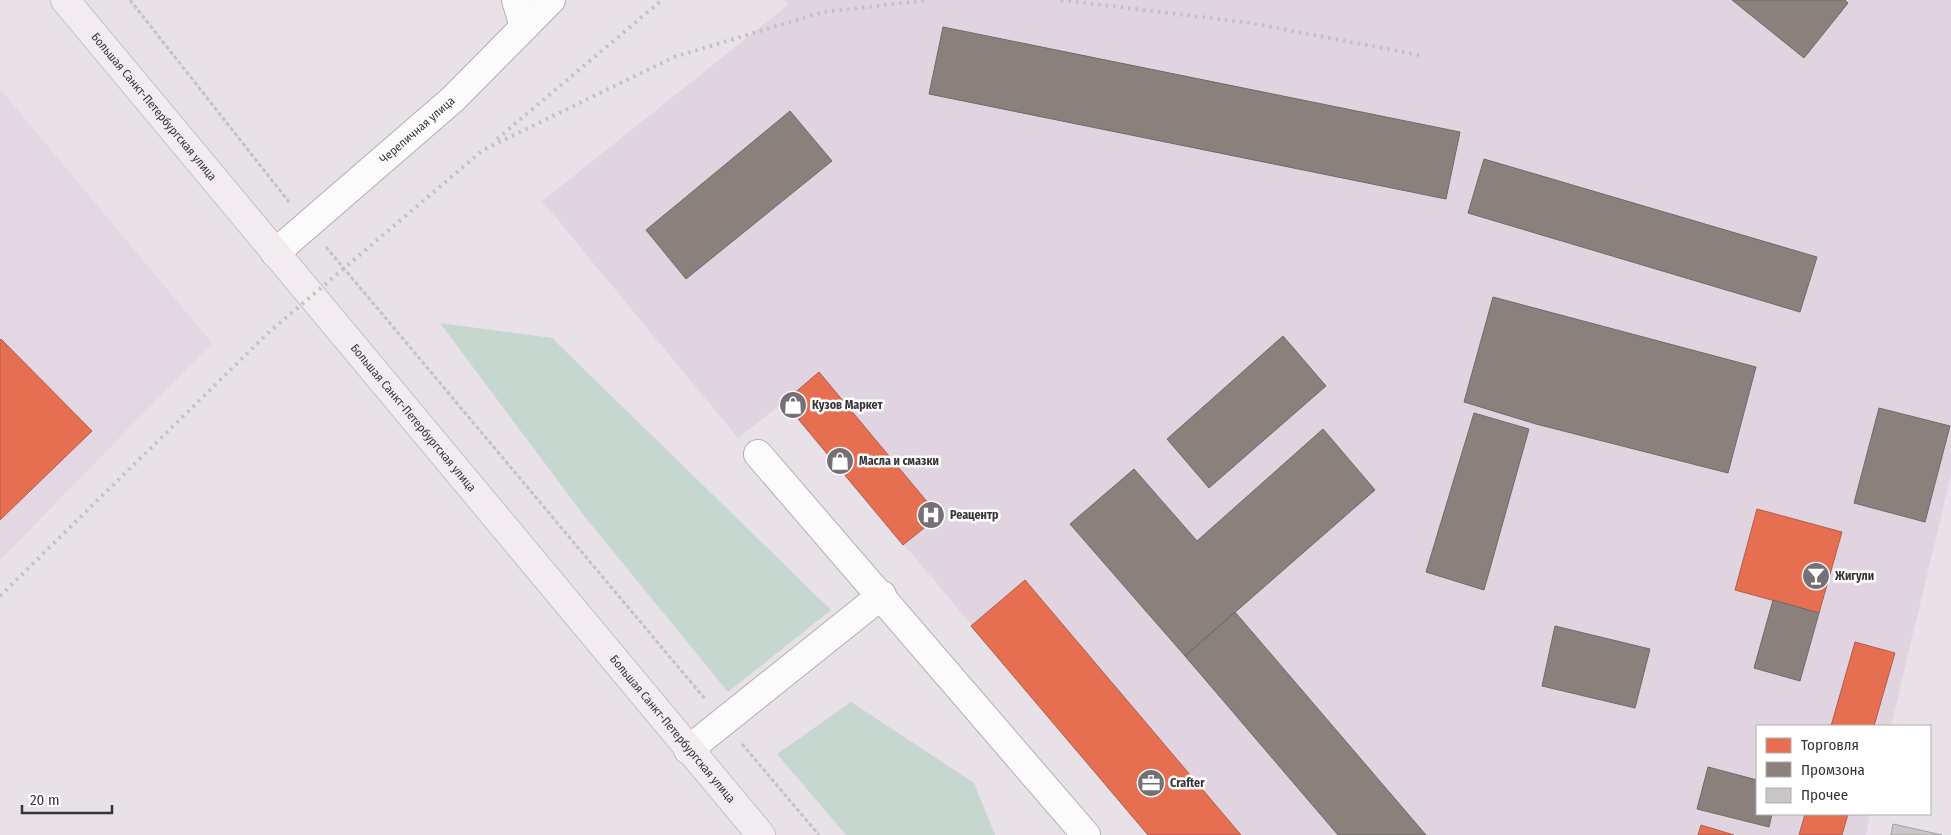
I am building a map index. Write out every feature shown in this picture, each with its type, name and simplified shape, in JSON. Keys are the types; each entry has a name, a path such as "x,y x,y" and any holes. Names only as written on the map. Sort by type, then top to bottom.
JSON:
{"main road":[{"name":"Большая Санкт-Петербургская улица","path":"65,0 688,750 761,835"}],"street":[{"path":"516,0 524,27"},
{"name":"Черепичная улица","path":"275,253 453,99 551,0"},
{"path":"758,454 882,595 1086,835"},
{"path":"688,750 723,720 882,595"}],"path":[{"path":"130,0 308,225 819,835"}],"shaded area":[{"path":"784,0 1951,0 1951,475 1891,725 1756,725 1756,815 1870,815 1866,835 1148,835 784,402 738,438 542,201 788,5"},
{"path":"0,89 212,343 0,560"},
{"path":"440,323 552,338 831,610 728,692 585,517"},
{"path":"851,702 974,783 995,835 846,835 777,754"}],"building: Торговля":[{"path":"0,340 92,431 0,520"},
{"path":"819,372 939,516 903,545 784,402"},
{"path":"1757,509 1842,532 1819,613 1735,590"},
{"path":"1025,580 1241,835 1148,835 971,626"},
{"path":"1855,642 1895,653 1874,725 1831,725"},
{"path":"1805,815 1848,815 1842,835 1799,835"},
{"path":"1701,825 1734,835 1698,835"}],"building: Промзона":[{"path":"1732,0 1845,0 1848,3 1804,58"},
{"path":"943,27 1460,132 1446,199 929,94"},
{"path":"790,111 832,161 686,279 646,230"},
{"path":"1484,159 1817,257 1800,312 1468,213"},
{"path":"1493,297 1756,367 1728,473 1536,424 1464,402"},
{"path":"1283,336 1326,386 1209,488 1167,439"},
{"path":"1879,408 1950,426 1925,522 1854,503"},
{"path":"1474,413 1529,429 1484,590 1426,572"},
{"path":"1323,429 1375,490 1185,656 1070,524 1134,469 1197,541"},
{"path":"1773,600 1819,613 1800,681 1754,668"},
{"path":"1235,612 1426,835 1338,835 1185,656"},
{"path":"1555,626 1650,649 1635,708 1542,686"},
{"path":"1708,767 1756,780 1756,815 1772,815 1769,827 1697,809"}],"building: Прочее":[{"path":"1893,824 1942,835 1891,835"}],"railway":[{"path":"497,139 662,0"},
{"path":"0,596 268,333 483,150 674,57 823,12 929,0"},
{"path":"1061,0 1251,23 1424,56"}],"place":[{"name":"Кузов Маркет","path":"793,405"},
{"name":"Масла и смазки","path":"840,461"},
{"name":"Реацентр","path":"931,515"},
{"name":"Жигули","path":"1816,576"},
{"name":"Crafter","path":"1151,783"}]}
